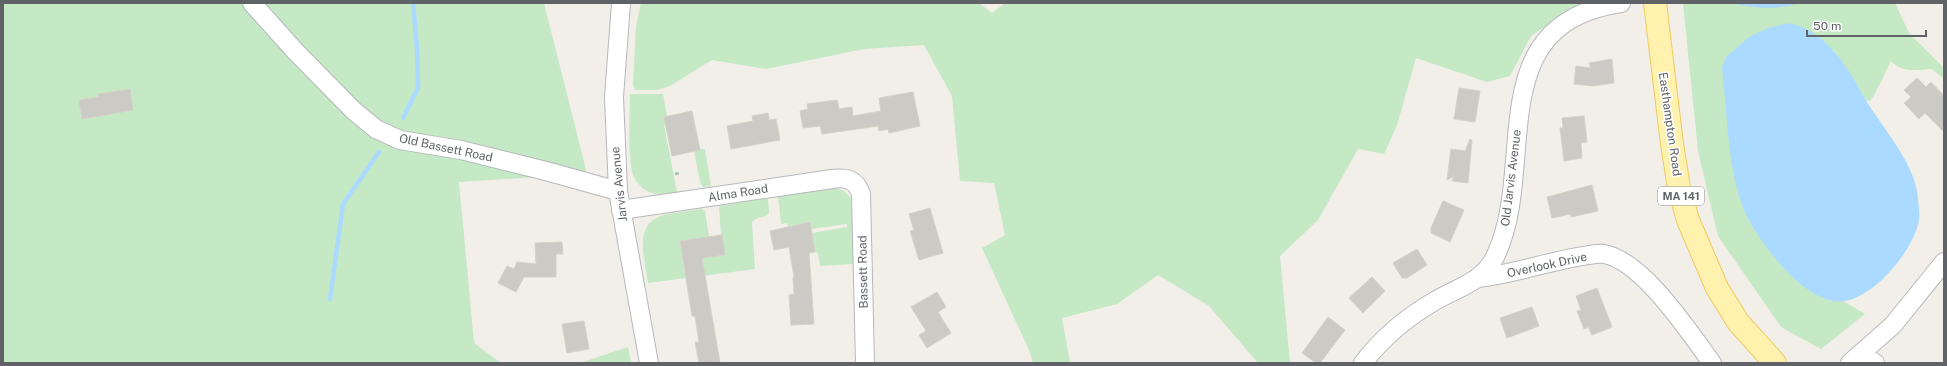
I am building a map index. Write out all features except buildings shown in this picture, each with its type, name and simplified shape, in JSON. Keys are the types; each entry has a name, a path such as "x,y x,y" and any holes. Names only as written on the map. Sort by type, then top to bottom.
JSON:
{"main road":[{"name":"Easthampton Road","path":"1655,3 1679,188 1688,220 1717,288 1738,322 1775,363"}],"street":[{"name":"Old Bassett Road","path":"252,3 296,52 354,111 376,129 400,140 461,150 618,191"},
{"name":"Jarvis Avenue","path":"621,3 614,97 618,191 633,266 649,363"},
{"name":"Old Jarvis Avenue","path":"1363,363 1382,341 1414,314 1434,301 1478,278 1490,267 1504,233 1509,211 1522,100 1529,71 1534,59 1553,32 1570,19 1585,12 1621,3"},
{"name":"Alma Road","path":"621,210 832,179 847,178 854,182"},
{"name":"Bassett Road","path":"854,182 860,189 862,206 865,363"},
{"name":"Overlook Drive","path":"1478,278 1497,276 1557,261 1604,254 1622,261 1655,290 1712,363"},
{"path":"1862,360 1893,325 1944,262"}],"path":[{"path":"675,174 680,173"}],"green space":[{"path":"3,3 544,3 587,174 459,182 474,343 501,363 3,363"},
{"path":"641,3 979,3 992,13 1005,3 1580,3 1531,36 1510,76 1487,82 1416,58 1397,125 1384,154 1358,149 1318,220 1280,256 1290,363 1258,363 1209,306 1158,275 1117,304 1062,318 1070,363 1033,363 1029,350 982,248 1005,235 994,183 960,181 952,96 924,45 864,49 766,69 712,60 670,86 657,90 635,90 633,85 636,26"},
{"path":"1683,3 1895,3 1909,33 1944,68 1944,79 1932,69 1910,70 1895,65 1891,61 1878,89 1870,101 1866,100 1833,49 1833,300 1843,301 1865,314 1821,349 1781,327 1718,236 1698,151"},
{"path":"630,94 663,94 667,116 665,117 666,124 664,125 677,192 661,194 652,193 642,187 634,177 630,160"},
{"path":"705,149 711,186 703,187 700,182 694,151"},
{"path":"835,188 844,191 851,198 854,261 852,264 820,266 818,253 815,252 812,233 847,227 847,224 811,229 810,222 788,226 787,223 781,224 778,196"},
{"path":"765,198 768,199 769,213 752,222 755,269 648,283 643,253 643,243 644,234 654,219 678,212 701,209 705,211 709,237 680,241 684,272 703,269 702,258 725,255 721,235 719,206"},
{"path":"628,347 631,363 580,363"}],"water":[{"path":"1731,3 1799,3 1790,6 1765,8"},
{"path":"1789,23 1815,34 1826,43 1845,65 1903,157 1914,180 1917,191 1919,220 1915,233 1908,247 1899,261 1875,286 1861,295 1847,301 1834,301 1821,297 1797,281 1785,270 1765,245 1750,222 1737,190 1733,171 1722,67 1726,57 1749,37 1768,28"}],"waterway":[{"path":"403,118 418,88 417,48 413,3"},
{"path":"330,299 343,204 379,152"}]}
